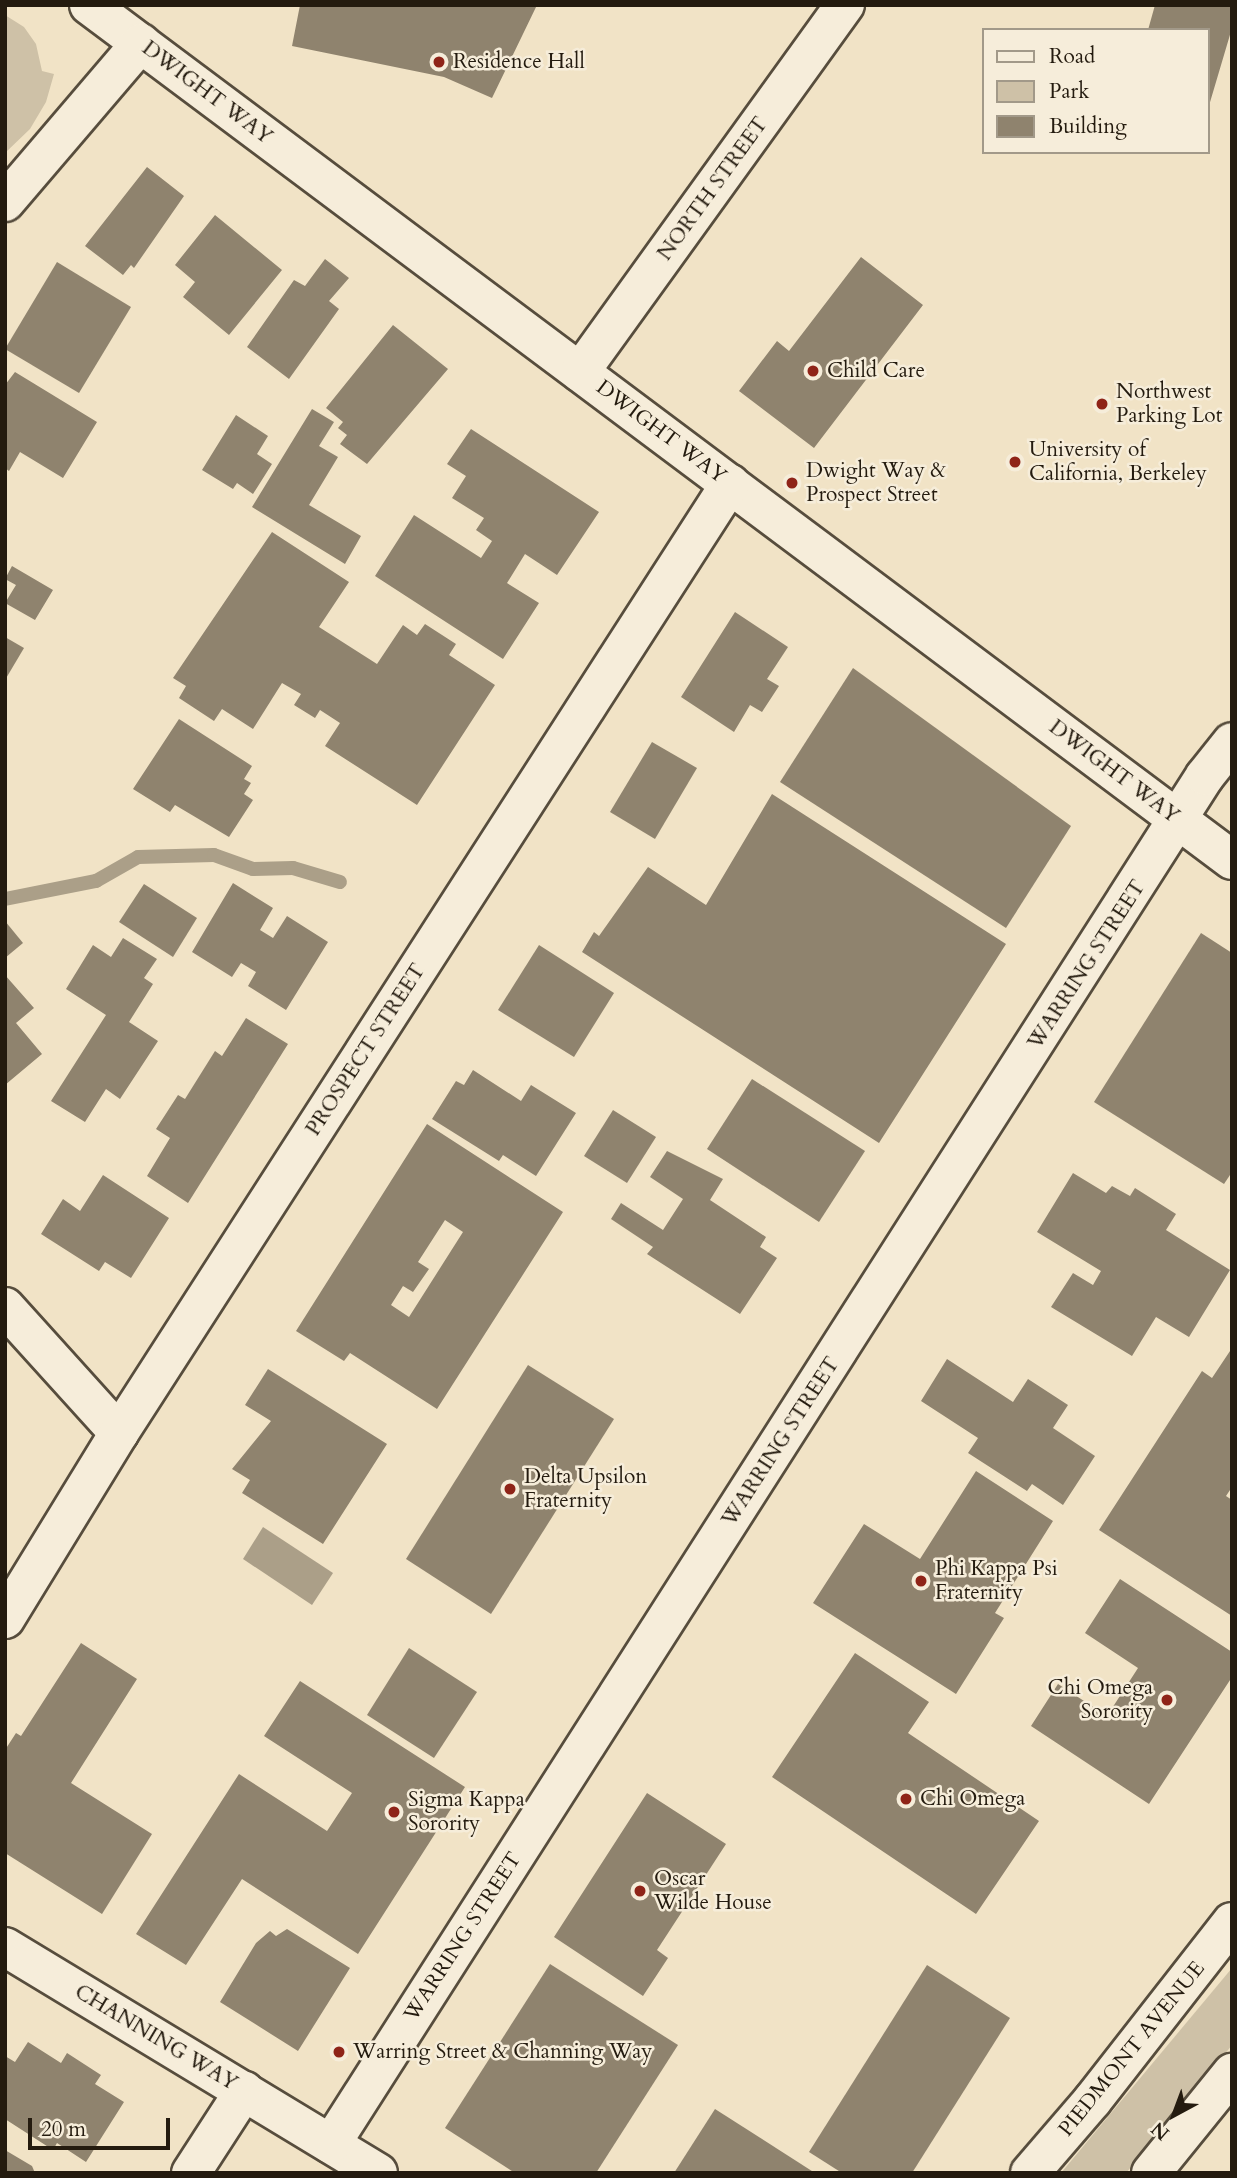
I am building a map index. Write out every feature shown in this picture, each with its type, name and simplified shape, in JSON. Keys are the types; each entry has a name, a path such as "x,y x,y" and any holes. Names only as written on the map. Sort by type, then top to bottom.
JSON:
{"street":[{"name":"DWIGHT WAY","path":"89,5 1232,860"},
{"name":"NORTH STREET","path":"580,372 845,5"},
{"path":"5,202 141,43"},
{"name":"PROSPECT STREET","path":"5,1619 119,1433 730,484"},
{"name":"WARRING STREET","path":"331,2144 1177,819 1232,741"},
{"path":"11,1325 119,1433"},
{"name":"PIEDMONT AVENUE","path":"1030,2173 1093,2101 1232,1923"},
{"name":"CHANNING WAY","path":"5,1947 379,2173"},
{"path":"1150,2173 1232,2073"},
{"path":"191,2173 244,2091"}],"green space":[{"path":"5,15 24,27 36,44 42,71 54,74 46,102 30,129 5,153"},
{"path":"1232,1968 1232,2045 1197,2089 1126,2173 1061,2173"}],"shaded area":[{"path":"263,1527 333,1573 312,1605 243,1559"}],"building":[{"name":"Residence Hall","path":"300,5 537,5 492,98 444,77 292,46"},
{"path":"1155,5 1232,5 1232,28 1209,106 1209,28 1149,28"},
{"path":"147,167 184,196 134,268 131,265 123,275 85,246"},
{"path":"215,215 282,270 229,335 183,297 195,282 175,265"},
{"name":"Child Care","path":"861,257 923,305 814,448 739,391 777,341 789,351"},
{"path":"325,259 349,278 329,301 339,309 289,379 247,347 294,280 305,286"},
{"path":"57,262 131,307 79,393 5,349"},
{"path":"393,325 448,369 367,464 340,444 347,435 338,428 343,422 326,408"},
{"path":"15,372 97,422 63,478 20,452 9,471 5,468 5,385"},
{"path":"312,409 334,422 319,446 338,457 309,505 361,536 345,564 252,507"},
{"path":"236,415 268,436 257,454 272,464 253,494 237,483 233,489 202,470"},
{"path":"471,429 599,512 557,575 525,554 507,583 539,603 503,659 375,576 414,515 481,558 492,541 476,530 484,518 452,498 466,476 447,464"},
{"path":"272,532 349,582 319,627 377,664 403,625 417,635 425,624 456,644 449,655 495,685 417,805 325,746 340,723 320,710 315,718 294,705 301,694 282,683 253,729 222,709 214,721 179,698 186,686 173,678"},
{"path":"12,566 53,590 35,620 5,603 16,585 5,579"},
{"path":"735,612 788,647 767,679 779,686 762,712 750,705 734,732 681,697"},
{"path":"5,637 24,648 5,680"},
{"path":"853,668 1071,826 1006,928 780,782"},
{"path":"179,719 252,766 244,779 251,783 244,794 253,800 229,837 175,805 170,812 133,789"},
{"path":"652,742 697,768 655,839 610,812"},
{"path":"772,794 1006,944 879,1143 582,952 594,932 599,936 648,867 706,905"},
{"path":"233,883 273,908 260,930 273,938 287,916 328,942 286,1010 248,986 256,972 241,963 232,977 192,952"},
{"path":"144,884 197,918 173,957 119,922"},
{"path":"5,921 23,943 5,958"},
{"path":"1201,933 1232,953 1232,1172 1224,1184 1094,1102"},
{"path":"123,938 157,959 144,978 153,984 129,1022 158,1041 120,1099 106,1089 85,1122 51,1101 106,1015 66,989 93,945 111,957"},
{"path":"539,945 614,993 574,1057 498,1010"},
{"path":"5,975 34,1008 16,1023 42,1054 5,1085"},
{"path":"246,1018 288,1044 188,1203 147,1176 170,1138 156,1129 178,1095 185,1099 215,1051 222,1056"},
{"path":"473,1070 521,1101 531,1085 576,1113 536,1176 503,1155 499,1161 432,1119 456,1081 464,1085"},
{"path":"752,1079 865,1151 819,1222 707,1149"},
{"path":"613,1110 656,1137 627,1183 584,1156"},
{"path":"427,1124 563,1212 437,1409 350,1353 344,1361 296,1331","holes":["445,1220 463,1232 409,1317 391,1305 403,1286 413,1292 429,1269 418,1262"]},
{"path":"667,1151 723,1179 710,1200 766,1237 760,1247 777,1258 740,1314 647,1254 653,1247 611,1219 621,1203 663,1230 683,1199 650,1177"},
{"path":"1073,1173 1106,1193 1112,1186 1130,1196 1135,1188 1176,1214 1166,1230 1230,1270 1189,1337 1156,1317 1132,1356 1051,1307 1073,1273 1093,1285 1101,1271 1037,1232"},
{"path":"103,1175 169,1218 131,1278 105,1262 99,1271 41,1234 63,1199 80,1211"},
{"path":"1232,1348 1232,1487 1226,1496 1232,1500 1232,1616 1099,1530 1202,1371 1212,1378"},
{"path":"947,1359 1013,1402 1028,1379 1068,1405 1053,1428 1095,1456 1063,1505 1032,1484 1027,1491 968,1453 978,1438 921,1401"},
{"name":"Delta Upsilon Fraternity","path":"528,1365 614,1419 491,1614 406,1559"},
{"path":"268,1369 387,1444 323,1544 242,1493 250,1480 232,1469 271,1421 245,1405"},
{"name":"Phi Kappa Psi Fraternity","path":"976,1471 1053,1521 995,1613 1004,1618 956,1694 813,1603 864,1524 920,1559"},
{"name":"Chi Omega Sorority","path":"1120,1579 1232,1652 1232,1677 1149,1804 1031,1726 1058,1684 1107,1716 1138,1668 1085,1633"},
{"path":"81,1643 137,1679 71,1783 152,1834 102,1914 5,1853 5,1750 16,1733 21,1736"},
{"path":"409,1648 477,1692 434,1758 367,1715"},
{"name":"Chi Omega","path":"855,1653 929,1702 908,1733 1039,1821 976,1914 772,1777"},
{"name":"Sigma Kappa Sorority","path":"300,1681 465,1787 358,1954 242,1879 186,1965 136,1934 239,1774 327,1831 352,1793 264,1736"},
{"name":"Oscar Wilde House","path":"647,1793 726,1844 657,1950 668,1958 643,1996 554,1937"},
{"path":"287,1929 350,1968 298,2051 220,2002 256,1943 270,1931 276,1936"},
{"path":"550,1964 678,2045 596,2173 515,2173 445,2128"},
{"path":"927,1965 1010,2018 912,2173 842,2173 809,2152"},
{"path":"28,2042 61,2063 67,2053 101,2075 95,2084 124,2102 86,2162 57,2143 53,2150 5,2119 5,2056 15,2062"},
{"path":"715,2109 815,2173 674,2173"},
{"path":"5,2150 32,2166 35,2173 5,2173"}],"waterway":[{"path":"5,899 96,881 138,857 214,855 253,869 293,868 340,882"}],"place":[{"name":"Residence Hall","path":"439,62"},
{"name":"Child Care","path":"813,371"},
{"name":"Northwest Parking Lot","path":"1102,404"},
{"name":"University of California, Berkeley","path":"1015,462"},
{"name":"Dwight Way & Prospect Street","path":"792,483"},
{"name":"Delta Upsilon Fraternity","path":"510,1489"},
{"name":"Phi Kappa Psi Fraternity","path":"921,1581"},
{"name":"Chi Omega Sorority","path":"1167,1700"},
{"name":"Chi Omega","path":"906,1799"},
{"name":"Sigma Kappa Sorority","path":"394,1812"},
{"name":"Oscar Wilde House","path":"640,1891"},
{"name":"Warring Street & Channing Way","path":"339,2052"}]}
